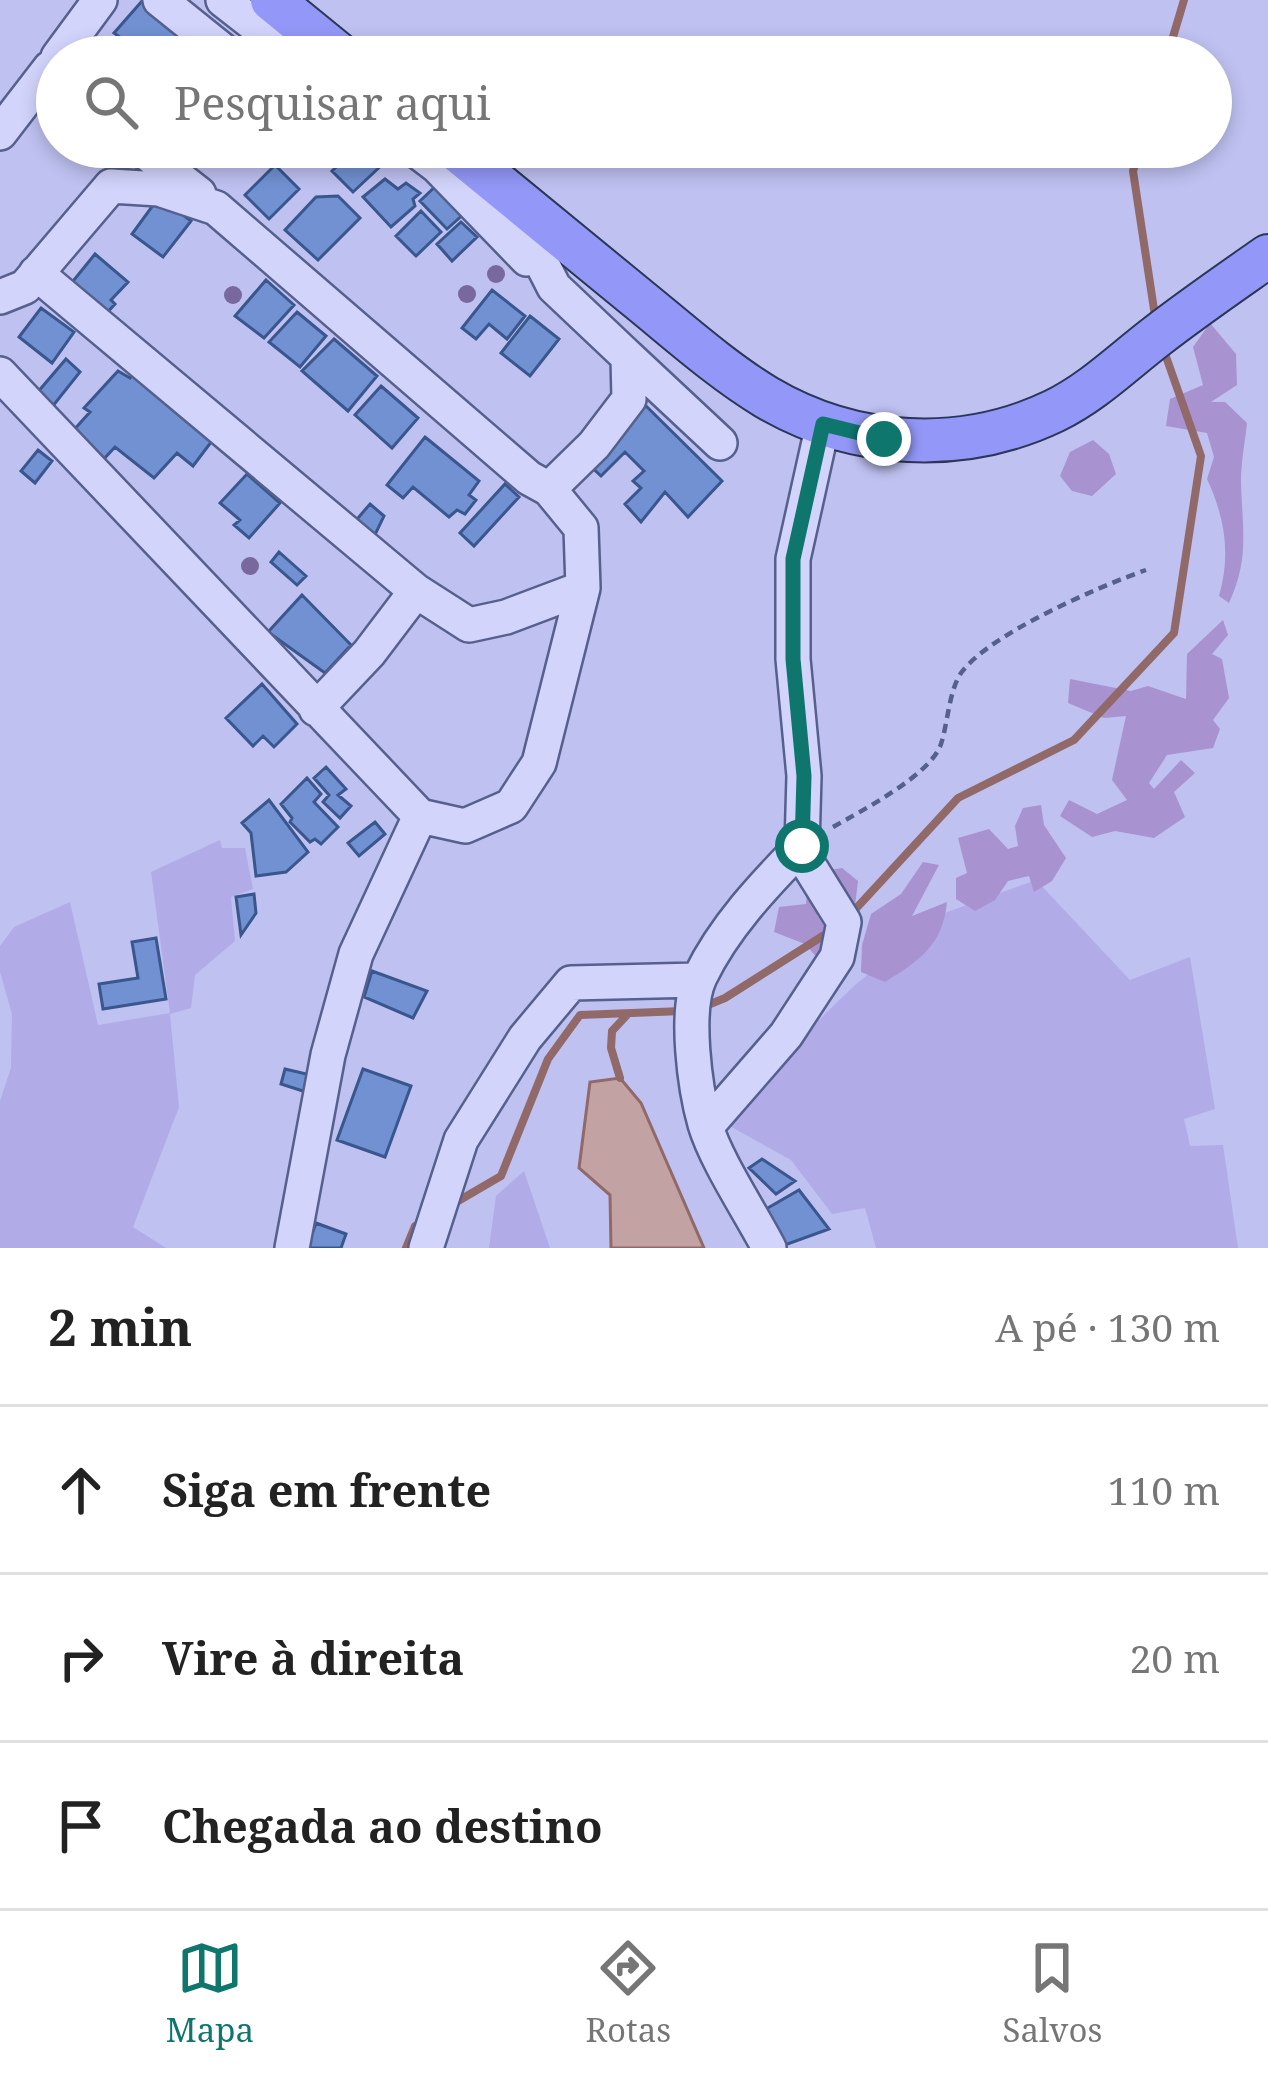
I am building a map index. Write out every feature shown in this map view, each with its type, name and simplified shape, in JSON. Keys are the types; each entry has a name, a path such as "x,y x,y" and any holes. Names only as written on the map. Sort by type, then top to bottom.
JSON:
{"main road":[{"path":"272,0 316,36"},
{"path":"479,168 736,376 778,404 823,424 884,439 955,440 1026,423 1092,389 1158,334 1268,256"}],"street":[{"path":"75,36 100,0"},
{"path":"160,0 205,36"},
{"path":"223,0 269,36"},
{"path":"1,130 36,87"},
{"path":"0,297 25,287 126,168"},
{"path":"0,374 420,816 465,826 511,806 539,763 583,588 581,528 549,489 529,478 166,168"},
{"path":"438,168 554,287 720,442"},
{"path":"111,186 159,189 216,208"},
{"path":"503,188 554,287"},
{"path":"36,273 416,591 469,625 506,617 583,588"},
{"path":"549,489 594,445 629,399 628,357"},
{"path":"706,1127 785,1035 837,957 844,922 802,846 804,776 793,659 793,559 823,424"},
{"path":"316,710 369,653 416,591"},
{"path":"292,1248 328,1055 356,954 420,816"},
{"path":"769,1248 706,1127 694,1059 693,1010 698,980 754,894 802,846"},
{"path":"426,1248 461,1140 525,1038 571,983 698,980"}],"path":[{"path":"802,846 922,769 939,751 959,675 986,648 1109,583 1146,571"}],"shaded area":[{"path":"1210,323 1236,354 1237,385 1211,402 1225,402 1247,423 1241,474 1242,557 1229,603 1219,596 1224,536 1207,479 1214,457 1207,433 1166,426 1170,399 1203,385 1193,347"},
{"path":"1093,440 1109,454 1116,474 1092,496 1072,491 1060,476 1070,452"},
{"path":"1223,620 1228,635 1212,654 1222,659 1229,698 1213,720 1220,729 1213,748 1167,755 1149,783 1154,789 1181,760 1195,773 1174,792 1185,817 1154,838 1115,831 1092,837 1060,816 1069,800 1097,814 1127,800 1112,780 1126,716 1104,718 1068,703 1070,679 1131,691 1148,686 1186,699 1187,654"},
{"path":"1041,805 1044,825 1066,858 1052,881 1034,892 1029,876 1008,881 995,900 975,911 956,899 956,878 967,873 958,838 989,829 1008,849 1018,846 1015,826 1023,808"},
{"path":"220,840 222,848 245,848 253,889 231,897 235,941 195,975 191,1008 170,1014 179,1107 133,1227 166,1248 0,1248 0,1101 11,1068 12,1014 0,972 0,946 14,927 70,902 98,1025 170,1013 151,872"},
{"path":"923,862 939,865 912,916 947,902 935,941 919,959 885,982 861,972 862,945 871,914 901,894"},
{"path":"842,868 858,881 855,906 817,915 834,941 820,961 805,944 774,932 779,907 806,904 808,873"},
{"path":"1036,880 1130,980 1190,957 1215,1109 1184,1119 1190,1146 1223,1145 1238,1248 876,1248 865,1208 832,1214 791,1160 717,1119 855,985 942,914"},
{"path":"620,1078 641,1103 704,1248 611,1248 610,1195 579,1168 590,1082"},
{"path":"524,1171 550,1248 489,1248 496,1196"}],"building":[{"path":"142,1 185,36 118,36 114,33"},
{"path":"272,168 278,168 299,189 269,219 245,195"},
{"path":"335,168 379,168 353,192 332,171"},
{"path":"385,179 398,189 406,183 420,193 413,199 415,206 391,227 363,197"},
{"path":"439,183 467,211 447,229 420,201"},
{"path":"338,196 360,218 318,260 285,230 316,197"},
{"path":"159,197 191,221 163,257 132,234"},
{"path":"421,211 441,232 416,256 396,236"},
{"path":"461,222 477,237 452,261 437,244"},
{"path":"95,254 128,282 104,316 69,286"},
{"path":"266,280 294,305 264,338 235,316"},
{"path":"492,290 525,316 507,339 489,324 476,339 462,328"},
{"path":"41,308 74,332 52,363 19,337"},
{"path":"297,312 326,336 300,367 269,342"},
{"path":"530,316 559,339 530,376 501,353"},
{"path":"334,339 377,376 348,411 302,371"},
{"path":"66,359 80,372 52,407 37,393"},
{"path":"118,371 130,378 134,372 212,441 193,466 177,453 154,478 115,447 101,462 72,432 90,412 84,408"},
{"path":"381,386 418,418 392,448 355,415"},
{"path":"643,403 722,481 688,517 665,492 641,522 625,504 641,488 633,481 644,471 625,452 601,476 586,462"},
{"path":"425,437 479,481 469,495 476,500 465,514 457,510 449,517 413,487 403,498 387,485"},
{"path":"38,450 52,461 35,483 21,471"},
{"path":"247,474 280,503 249,538 234,525 240,520 220,503"},
{"path":"505,484 519,497 474,546 460,533"},
{"path":"370,504 384,516 372,541 352,525"},
{"path":"279,552 306,576 297,585 271,562"},
{"path":"302,595 351,645 325,673 268,632"},
{"path":"262,684 297,724 274,747 263,736 253,746 226,718"},
{"path":"326,767 346,789 338,795 351,806 340,818 323,802 329,795 314,778"},
{"path":"307,778 321,794 314,802 338,827 321,844 315,839 310,842 290,822 281,804"},
{"path":"269,800 308,852 286,872 256,876 251,833 242,823"},
{"path":"375,822 385,834 359,856 348,843"},
{"path":"254,894 256,913 241,935 236,897"},
{"path":"156,938 166,999 103,1009 99,984 138,978 132,942"},
{"path":"372,971 427,991 413,1018 364,997"},
{"path":"285,1069 311,1075 306,1092 281,1084"},
{"path":"363,1069 411,1086 385,1157 337,1140"},
{"path":"762,1159 795,1181 776,1194 749,1168"},
{"path":"799,1190 829,1229 785,1245 766,1209"},
{"path":"316,1223 346,1234 341,1248 307,1248"}],"waterway":[{"path":"1173,36 1184,0"},
{"path":"1134,168 1155,316"},
{"path":"850,915 958,798 1074,740 1174,633 1201,456 1163,348"},
{"path":"703,1007 829,932"},
{"path":"453,1204 501,1176 548,1059 580,1015 683,1011"},
{"path":"620,1078 611,1048 612,1031 627,1015"},
{"path":"406,1248 415,1226 425,1221"}],"route":[{"path":"802,846 804,776 793,659 793,559 823,424 884,439"}]}
